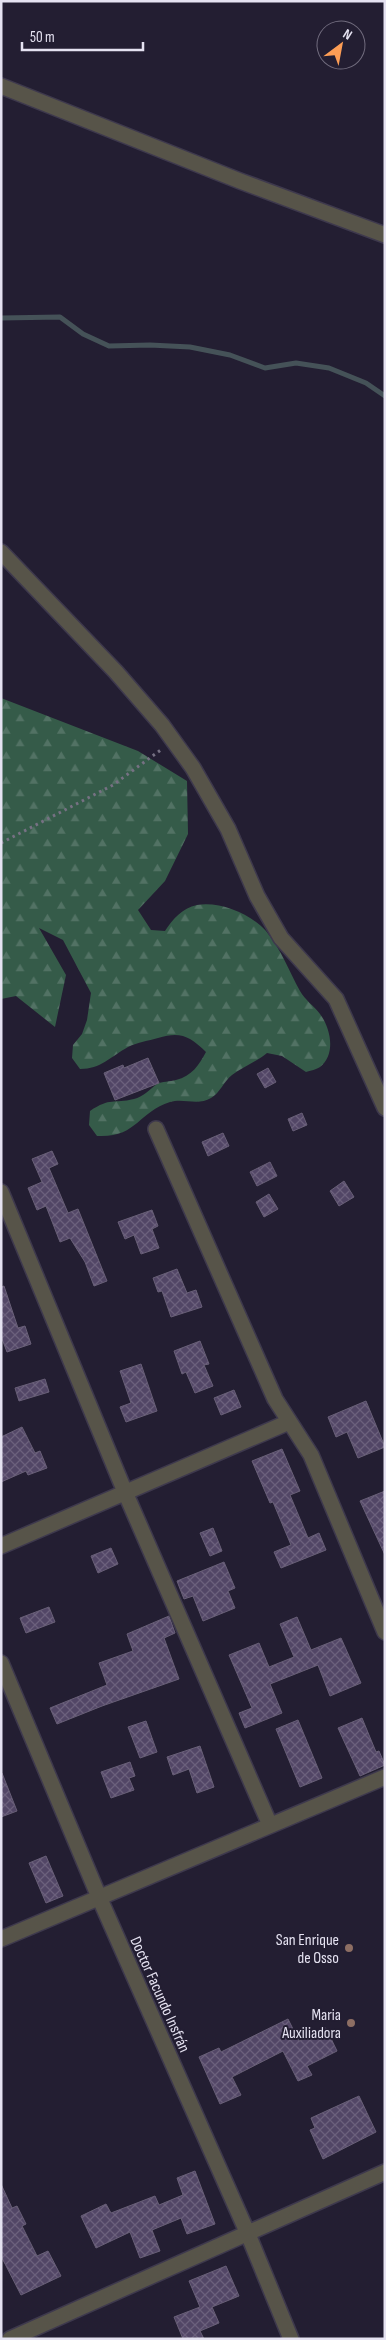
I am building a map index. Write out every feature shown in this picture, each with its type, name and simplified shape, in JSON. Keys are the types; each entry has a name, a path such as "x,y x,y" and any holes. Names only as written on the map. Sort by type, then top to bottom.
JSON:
{"street":[{"path":"1,86 240,182 385,236"},
{"path":"1,552 116,672 172,739 192,768 228,829 257,896 281,938 336,999 385,1108"},
{"path":"156,1129 275,1400 311,1455 385,1632"},
{"path":"1,1192 125,1492 270,1826"},
{"path":"1,1546 289,1422"},
{"name":"Doctor Facundo Insfrán","path":"1,1663 99,1897 248,2234 291,2339"},
{"path":"1,1939 385,1777"},
{"path":"10,2339 385,2172"}],"path":[{"path":"1,843 113,785 165,747 172,739"}],"green space":[{"path":"1,698 138,751 187,781 188,834 165,881 138,910 151,930 165,931 182,911 192,906 206,904 234,910 244,914 260,925 276,945 302,994 320,1014 327,1027 330,1048 325,1062 320,1067 306,1072 282,1056 267,1053 232,1075 211,1098 196,1102 170,1102 159,1106 121,1133 110,1136 97,1136 89,1125 90,1111 108,1102 137,1098 159,1083 174,1081 186,1076 198,1066 206,1052 190,1039 184,1036 173,1035 136,1044 100,1065 80,1069 72,1058 73,1045 82,1034 87,1020 91,993 63,940 39,928 66,975 55,1027 16,996 1,999"}],"building":[{"path":"148,1058 159,1083 115,1100 104,1073 123,1065 124,1068"},
{"path":"268,1068 276,1082 265,1088 257,1074"},
{"path":"302,1113 307,1125 293,1131 288,1119"},
{"path":"223,1133 229,1146 208,1156 202,1142"},
{"path":"52,1151 58,1164 49,1168 68,1213 78,1209 107,1281 94,1286 85,1262 70,1238 60,1242 46,1206 37,1210 28,1188 42,1182 32,1159"},
{"path":"270,1162 277,1176 257,1186 250,1172"},
{"path":"344,1181 354,1197 339,1206 330,1191"},
{"path":"269,1194 278,1209 264,1217 256,1202"},
{"path":"152,1210 158,1226 152,1229 159,1248 141,1254 134,1235 125,1239 118,1222"},
{"path":"177,1269 187,1293 196,1290 202,1307 171,1317 162,1291 158,1292 153,1278"},
{"path":"4,1286 18,1328 25,1326 31,1344 7,1352 1,1336 1,1287"},
{"path":"200,1341 209,1364 204,1365 213,1386 195,1393 186,1372 182,1374 174,1351"},
{"path":"141,1364 157,1411 126,1422 120,1407 131,1403 120,1371"},
{"path":"45,1379 49,1392 19,1401 15,1388"},
{"path":"234,1390 241,1407 221,1415 214,1398"},
{"path":"366,1401 385,1447 358,1458 347,1432 336,1437 328,1417"},
{"path":"22,1427 35,1453 40,1451 47,1468 28,1475 26,1471 1,1482 1,1437"},
{"path":"282,1449 300,1491 290,1495 308,1538 319,1533 326,1550 281,1568 274,1552 291,1545 273,1502 270,1503 252,1461"},
{"path":"385,1491 385,1555 360,1501"},
{"path":"213,1528 222,1551 210,1556 200,1533"},
{"path":"111,1548 118,1564 98,1573 91,1556"},
{"path":"224,1562 235,1588 228,1591 235,1608 203,1621 193,1596 184,1599 177,1581"},
{"path":"49,1607 55,1622 26,1633 20,1618"},
{"path":"169,1616 175,1633 164,1638 179,1679 57,1724 50,1708 107,1685 99,1663 133,1651 127,1634"},
{"path":"297,1617 311,1650 341,1638 361,1683 330,1696 318,1665 270,1684 282,1713 245,1728 239,1713 252,1708 229,1655 259,1643 269,1667 294,1657 280,1624"},
{"path":"362,1718 376,1752 379,1751 385,1765 360,1776 338,1728"},
{"path":"298,1720 322,1778 300,1787 276,1729"},
{"path":"146,1721 157,1752 140,1758 128,1727"},
{"path":"200,1746 214,1787 197,1793 189,1769 173,1775 167,1757"},
{"path":"130,1762 135,1776 129,1778 134,1790 111,1798 101,1772"},
{"path":"1,1774 17,1811 1,1817"},
{"path":"46,1856 63,1896 46,1903 29,1863"},
{"path":"288,2019 299,2041 326,2028 337,2051 307,2066 312,2075 298,2081 283,2051 232,2077 241,2095 220,2104 199,2057 219,2048 221,2052"},
{"path":"359,2096 376,2132 323,2159 310,2130 315,2128 311,2118"},
{"path":"195,2171 215,2224 187,2234 181,2218 152,2230 160,2251 140,2258 130,2232 96,2248 81,2216 106,2204 111,2213 155,2196 159,2205 183,2195 177,2178"},
{"path":"1,2184 12,2208 17,2206 26,2224 22,2226 37,2256 48,2251 61,2276 21,2295 1,2256"},
{"path":"226,2266 239,2296 212,2307 219,2323 200,2331 204,2339 183,2339 174,2317 200,2307 189,2281"}],"waterway":[{"path":"1,318 60,317 83,334 109,346 150,345 190,347 230,355 265,368 296,363 329,368 366,383 385,396"}],"place":[{"name":"San Enrique de Osso","path":"349,1948"},
{"name":"Maria Auxiliadora","path":"351,2023"}]}
